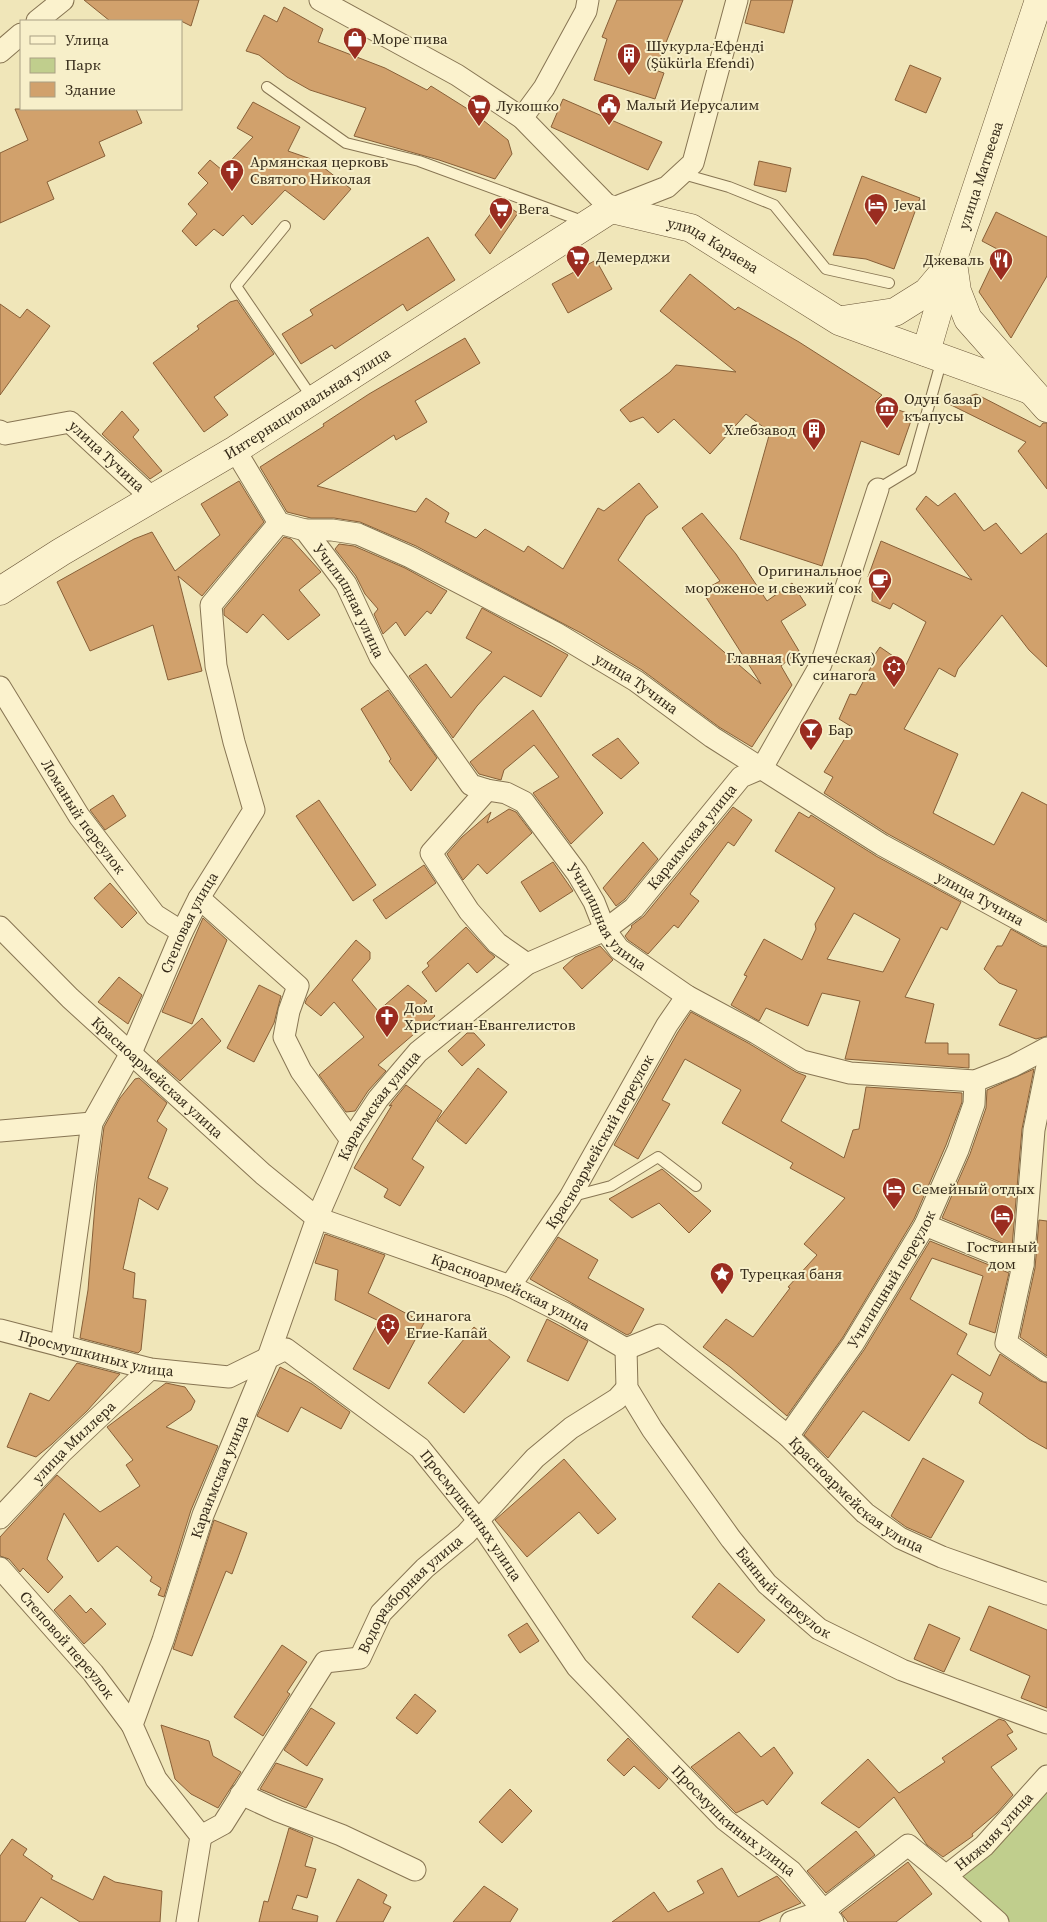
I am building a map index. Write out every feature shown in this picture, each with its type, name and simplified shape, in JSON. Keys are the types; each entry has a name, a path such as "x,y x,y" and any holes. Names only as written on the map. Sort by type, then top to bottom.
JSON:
{"main road":[{"name":"улица Матвеева","path":"934,355 953,259 1040,0"},
{"name":"улица Караева","path":"600,216 691,228 839,321 934,355 1038,399"},
{"name":"Интернациональная улица","path":"0,591 152,498 235,450 600,216"},
{"path":"839,321 896,312 927,292 953,259"},
{"path":"953,259 957,291 968,319 1038,399"}],"street":[{"path":"38,20 63,0"},
{"path":"320,0 404,45 457,76 522,118 600,216 667,187 693,163 736,0"},
{"path":"522,118 544,88 586,11 588,0"},
{"path":"0,52 20,35"},
{"name":"улица Тучина","path":"2,433 70,422 152,498"},
{"path":"235,450 279,523"},
{"path":"762,768 821,664 878,489"},
{"name":"улица Тучина","path":"279,523 305,530 332,530 358,534 410,557 556,633 636,681 712,737 882,845 1047,936"},
{"name":"Степовая улица","path":"61,1346 92,1123 131,1053 182,932 199,898 254,810 234,742 216,666 211,605 279,523"},
{"name":"Училищная улица","path":"305,530 346,584 380,657 471,785 506,793 524,802 577,873 594,902 605,930 619,949 687,996 756,1033 802,1061 850,1073 975,1082 1013,1066 1047,1048"},
{"name":"Ломаный переулок","path":"0,687 79,816 155,915 182,932"},
{"name":"Караимская улица","path":"132,1725 163,1640 203,1514 267,1360 317,1218 351,1140 378,1099 418,1052 526,964 605,930 634,908 741,777 762,768"},
{"path":"487,790 431,853 469,911 491,937 526,964"},
{"path":"199,898 298,986 289,1011 284,1036 301,1071 351,1140"},
{"name":"Красноармейская улица","path":"0,927 70,998 263,1174 317,1218 510,1286 566,1314 626,1349 660,1335 788,1436 865,1513 900,1538 942,1557 1047,1594"},
{"name":"Красноармейский переулок","path":"510,1286 570,1197 667,1025 687,996"},
{"path":"1047,1066 1034,1130 1023,1265 1006,1343 1047,1371"},
{"name":"Училищный переулок","path":"788,1436 853,1344 925,1224 958,1150 974,1104 975,1082"},
{"path":"0,1131 92,1123"},
{"path":"925,1224 1023,1265"},
{"name":"Просмушкиных улица","path":"0,1330 150,1369 229,1377 286,1349 420,1448 478,1520 577,1667 725,1820 790,1871 828,1917"},
{"name":"Банный переулок","path":"626,1349 627,1388 652,1429 731,1539 767,1584 819,1629 902,1670 1047,1724"},
{"name":"улица Миллера","path":"0,1518 62,1452 150,1369"},
{"name":"Водоразборная улица","path":"202,1836 223,1824 326,1662 360,1658 381,1613 425,1568 466,1534 535,1458 571,1428 616,1399 627,1388"},
{"name":"Степовой переулок","path":"0,1568 93,1673 132,1725"},
{"path":"132,1725 156,1779 202,1836 187,1922"},
{"name":"Нижняя улица","path":"791,1922 828,1917 908,1845 946,1876 984,1846 1047,1776"},
{"path":"241,1794 278,1811 341,1835 414,1870"},
{"path":"946,1876 998,1922"}],"lane":[{"path":"267,87 346,143 419,161 600,216"},
{"path":"682,173 729,187 774,205 826,269 890,283"},
{"path":"285,226 236,286 314,400"},
{"path":"878,489 911,469 934,355"},
{"path":"570,1197 611,1186 658,1157 696,1186"}],"green space":[{"path":"1047,1768 1047,1922 1004,1922 955,1879"}],"building":[{"path":"84,0 199,0 191,26 182,20 109,20"},
{"path":"617,0 683,0 655,70 664,73 655,99 594,80 607,39 602,37"},
{"path":"751,0 793,0 784,33 745,23"},
{"path":"284,7 323,29 318,42 385,68 427,90 431,86 474,113 508,140 512,154 495,179 439,160 354,136 366,108 310,90 287,77 259,55 246,51 264,15 277,22"},
{"path":"910,65 941,78 926,113 895,100"},
{"path":"563,99 662,142 648,170 551,127"},
{"path":"253,102 300,127 288,151 314,160 351,189 324,220 285,190 252,225 243,215 223,236 214,229 196,246 182,231 197,214 188,204 208,183 198,173 210,160 222,170 253,137 237,128"},
{"path":"15,109 136,110 142,123 99,142 105,156 47,182 54,199 0,223 0,153 28,140"},
{"path":"759,161 791,168 786,192 754,185"},
{"name":"Jeval","path":"862,176 920,198 894,269 866,259 833,255"},
{"path":"500,201 518,213 490,254 475,235"},
{"name":"Джеваль","path":"996,212 1047,237 1047,276 1011,338 979,292 999,250 982,241"},
{"path":"428,237 455,280 407,311 403,304 335,349 332,345 301,364 282,334 313,315 310,310"},
{"path":"596,260 612,289 568,313 552,284"},
{"path":"690,274 735,310 738,307 799,342 882,395 875,402 913,415 899,455 861,441 822,566 740,539 770,432 746,414 710,454 674,419 658,433 643,417 630,422 620,410 670,372 676,365 736,372 660,311"},
{"path":"237,300 274,354 214,397 228,415 204,432 153,363 199,329 197,326 230,302"},
{"path":"0,304 20,318 27,309 50,326 0,395"},
{"path":"465,338 480,363 415,401 427,422 396,440 394,435 317,486 416,512 426,498 449,513 445,522 476,538 485,529 524,552 528,546 563,569 598,508 604,511 639,483 658,507 646,516 618,560 761,684 702,591 720,581 682,528 702,513 736,554 767,601 792,583 806,605 781,621 799,651 781,666 792,685 752,747 719,727 642,670 581,633 416,546 360,522 334,518 311,518 287,512 260,467 324,426 323,424 369,394"},
{"path":"976,394 1040,427 1043,423 1047,423 1047,489 1018,451 1026,442 947,403"},
{"path":"122,411 139,430 133,437 162,471 150,479 102,434"},
{"path":"239,481 264,522 202,596 178,576 202,671 168,680 153,625 90,651 57,582 134,539 152,532 175,571 220,535 201,504"},
{"path":"955,493 984,531 996,523 1021,554 1047,533 1047,667 1029,650 1002,615 958,669 955,677 939,668 904,729 958,754 933,813 994,845 1022,792 1047,805 1047,921 888,834 824,793 833,777 824,772 852,727 839,719 850,694 856,695 871,667 869,663 880,647 906,665 926,622 893,603 890,609 872,601 876,580 868,577 881,541 972,580 916,509 926,496 938,506"},
{"path":"284,537 291,539 321,572 299,590 320,615 288,640 263,614 247,633 224,615 224,609"},
{"path":"339,544 354,546 405,568 447,591 431,614 427,611 405,636 396,622 383,634 374,614 378,609 365,594 356,576 335,549"},
{"path":"482,608 568,655 541,697 504,676 477,706 453,738 409,676 426,664 451,698 492,652 466,638"},
{"path":"388,690 437,758 411,791 389,761 391,759 361,709"},
{"path":"533,710 603,813 571,844 533,793 559,777 534,745 504,770 501,780 479,774 470,762"},
{"path":"618,738 639,763 621,779 592,755"},
{"path":"113,795 126,816 105,830 90,810"},
{"path":"319,800 376,885 353,901 296,816"},
{"path":"733,807 752,820 734,846 728,842 690,894 699,901 678,928 674,925 648,954 625,936 631,926 644,916"},
{"path":"509,809 516,812 532,833 487,874 478,864 463,880 447,854 462,837 491,812 487,823"},
{"path":"799,812 809,818 811,815 876,856 961,902 947,930 941,927 905,997 934,1004 925,1043 948,1043 948,1054 969,1054 969,1068 845,1059 860,1001 822,993 808,1026 766,1008 759,1021 731,1005 747,976 744,975 764,939 802,960 816,929 815,924 835,888 775,851","holes":["854,913 900,939 883,972 827,959"]},
{"path":"643,842 658,859 625,899 616,906 603,888"},
{"path":"553,862 573,891 540,912 521,882"},
{"path":"424,865 436,883 386,919 373,900"},
{"path":"110,883 137,913 122,928 94,898"},
{"path":"203,918 227,940 192,1024 162,1012"},
{"path":"466,927 495,957 477,973 468,963 436,992 422,972 429,966 427,963"},
{"path":"1011,929 1041,946 1047,947 1047,1036 1036,1039 999,1025 1017,990 999,983 984,969 997,946 1002,946"},
{"path":"356,940 370,952 370,959 352,980 378,1011 408,985 427,1001 424,1003 435,1016 378,1065 386,1071 368,1091 355,1111 346,1112 319,1075 364,1037 334,1002 321,1016 305,1003 307,998"},
{"path":"600,946 613,960 582,989 563,968 575,957"},
{"path":"119,977 142,995 128,1024 98,1002"},
{"path":"259,985 281,996 274,1023 254,1062 227,1048"},
{"path":"691,1012 806,1076 781,1121 844,1158 853,1130 859,1129 866,1087 962,1093 962,1102 946,1145 914,1219 843,1337 787,1416 730,1367 703,1347 726,1319 753,1337 790,1288 788,1287 817,1255 804,1244 845,1198 790,1168 793,1163 722,1123 741,1090 685,1059 662,1100 670,1104 638,1159 614,1145"},
{"path":"202,1018 221,1041 180,1081 157,1061"},
{"path":"467,1033 474,1033 485,1045 462,1066 448,1051"},
{"path":"478,1068 507,1092 466,1144 437,1121"},
{"path":"1034,1069 1022,1129 1012,1247 942,1218 970,1154 986,1108 987,1090"},
{"path":"139,1078 167,1103 157,1121 167,1129 148,1178 168,1188 158,1210 139,1198 123,1269 135,1273 133,1298 146,1300 141,1350 138,1353 80,1338 88,1290 97,1181 104,1127 120,1098 135,1079"},
{"path":"406,1085 442,1111 412,1159 424,1167 400,1206 384,1197 388,1189 354,1168 392,1105 389,1106"},
{"path":"662,1169 711,1211 689,1233 659,1203 632,1218 609,1199"},
{"path":"1039,1220 1047,1221 1047,1356 1020,1337 1035,1268"},
{"path":"325,1234 385,1255 368,1293 424,1323 389,1389 353,1369 379,1321 335,1300 338,1270 315,1263"},
{"path":"558,1237 598,1260 588,1278 644,1309 631,1333 627,1335 530,1279"},
{"path":"930,1241 1009,1273 995,1333 969,1324 983,1276 932,1258 910,1299 967,1334 957,1354 990,1376 1000,1354 1040,1381 1047,1383 1047,1449 1029,1439 979,1403 983,1393 952,1374 909,1441 863,1411 828,1458 804,1435 864,1350"},
{"path":"547,1319 588,1341 568,1381 527,1361"},
{"path":"474,1327 510,1357 464,1413 428,1383"},
{"path":"77,1363 120,1374 87,1411 36,1457 7,1447 30,1393 49,1401"},
{"path":"280,1367 312,1384 350,1412 341,1429 301,1407 288,1432 257,1416"},
{"path":"166,1383 185,1387 195,1401 191,1410 166,1427 218,1446 191,1510 164,1597 158,1595 161,1588 150,1581 152,1577 117,1546 98,1562 64,1513 47,1559 63,1577 48,1593 23,1568 20,1572 9,1559 0,1556 0,1537 57,1475 100,1512 140,1486 126,1465 133,1460 107,1427"},
{"path":"923,1458 964,1481 931,1538 906,1527 891,1516"},
{"path":"564,1459 616,1519 598,1534 579,1512 527,1557 495,1520"},
{"path":"214,1520 247,1533 232,1574 226,1571 192,1656 173,1649"},
{"path":"719,1583 765,1620 738,1653 692,1617"},
{"path":"70,1595 86,1613 91,1608 106,1624 84,1644 54,1610"},
{"path":"989,1606 1047,1630 1047,1708 1021,1698 1030,1676 970,1650"},
{"path":"527,1623 539,1641 520,1653 508,1635"},
{"path":"929,1624 960,1638 944,1672 914,1659"},
{"path":"282,1645 307,1662 287,1692 290,1694 263,1736 234,1717"},
{"path":"415,1694 436,1711 417,1734 396,1718"},
{"path":"311,1708 335,1723 307,1766 284,1750"},
{"path":"999,1719 1005,1721 1013,1732 1007,1735 1017,1749 991,1767 1013,1795 997,1813 972,1834 973,1836 943,1857 927,1845 894,1797 859,1828 821,1803 868,1759 899,1793 945,1762 942,1758"},
{"path":"161,1725 209,1741 213,1756 241,1772 218,1808 191,1794 175,1779"},
{"path":"739,1732 761,1757 774,1747 793,1773 767,1805 763,1800 736,1813 691,1767"},
{"path":"628,1738 668,1779 659,1789 634,1766 624,1776 607,1760"},
{"path":"276,1763 323,1779 306,1808 260,1789"},
{"path":"510,1789 532,1811 502,1843 479,1822"},
{"path":"289,1828 313,1838 305,1866 316,1869 307,1898 297,1895 292,1909 318,1916 317,1922 259,1922 264,1901 268,1902"},
{"path":"856,1831 875,1855 826,1893 807,1871"},
{"path":"12,1839 27,1849 23,1855 53,1876 51,1879 93,1900 104,1876 115,1882 162,1891 160,1922 80,1922 41,1897 25,1922 0,1922 0,1856"},
{"path":"908,1862 932,1894 896,1922 848,1922 841,1913"},
{"path":"722,1868 738,1897 777,1876 801,1903 758,1922 612,1922 654,1892 668,1912 704,1893 697,1881"},
{"path":"358,1879 387,1895 383,1903 391,1907 383,1922 336,1922"},
{"path":"484,1886 518,1909 510,1922 453,1922"}],"place":[{"name":"Море пива","path":"355,60"},
{"name":"Шукурла-Ефенді (Şükürla Efendi)","path":"629,76"},
{"name":"Малый Иерусалим","path":"609,126"},
{"name":"Лукошко","path":"479,127"},
{"name":"Армянская церковь Святого Николая","path":"232,192"},
{"name":"Jeval","path":"876,226"},
{"name":"Вега","path":"501,230"},
{"name":"Демерджи","path":"578,278"},
{"name":"Джеваль","path":"1001,281"},
{"name":"Одун базар къапусы","path":"887,429"},
{"name":"Хлебзавод","path":"814,451"},
{"name":"Оригинальное мороженое и свежий сок","path":"880,601"},
{"name":"Главная (Купеческая) синагога","path":"894,688"},
{"name":"Бар","path":"811,751"},
{"name":"Дом Христиан-Евангелистов","path":"387,1038"},
{"name":"Семейный отдых","path":"894,1210"},
{"name":"Гостиный дом","path":"1002,1237"},
{"name":"Турецкая баня","path":"722,1295"},
{"name":"Синагога Егие-Капай","path":"388,1346"}]}
